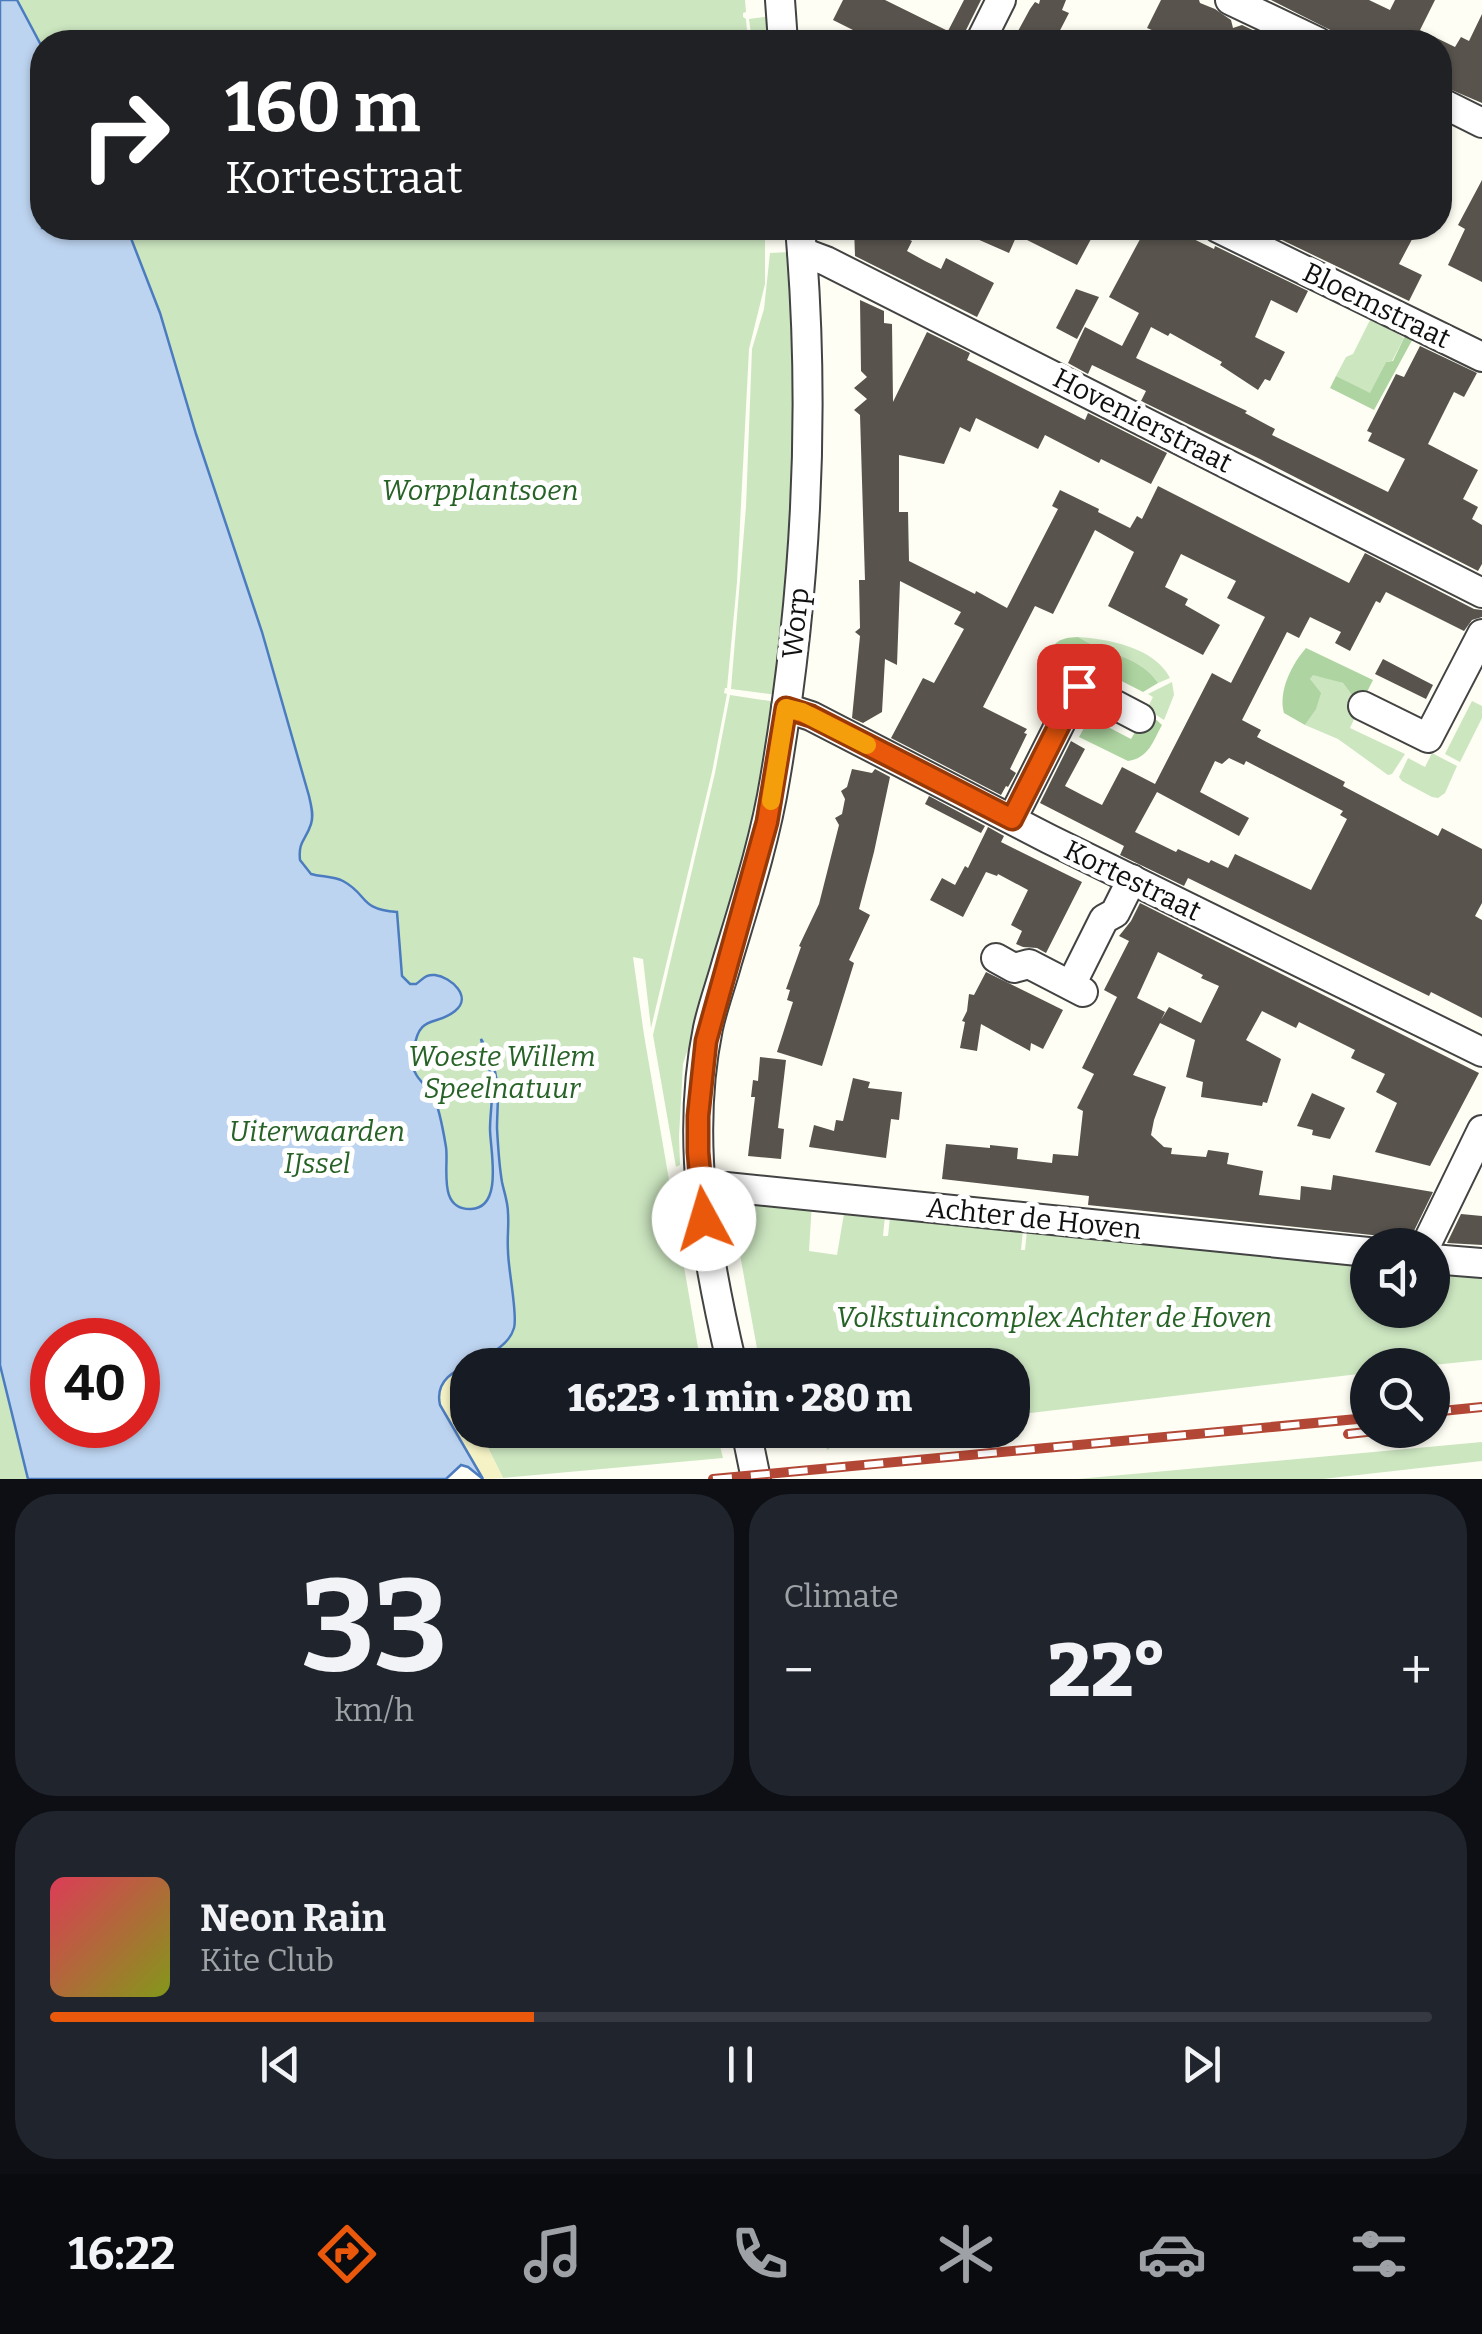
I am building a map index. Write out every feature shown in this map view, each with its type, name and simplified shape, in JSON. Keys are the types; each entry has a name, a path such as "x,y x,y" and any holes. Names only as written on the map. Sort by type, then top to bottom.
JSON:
{"street":[{"path":"780,0 783,30"},
{"path":"986,30 1001,0"},
{"path":"1230,0 1293,30"},
{"path":"1452,108 1482,123"},
{"name":"Hovenierstraat","path":"801,240 826,261 1482,592"},
{"name":"Worp","path":"729,1348 700,1187 698,1116 706,1041 767,822 786,708 802,552 808,425 801,240"},
{"name":"Bloemstraat","path":"1244,240 1480,351"},
{"path":"1363,706 1428,738 1482,634"},
{"path":"1012,819 1079,686 1140,718"},
{"name":"Kortestraat","path":"786,708 811,716 1482,1052"},
{"path":"996,958 1014,968 1028,964 1078,989 1104,920 1114,913 1132,880"},
{"path":"1434,1228 1482,1130"},
{"name":"Achter de Hoven","path":"700,1187 1350,1250"},
{"path":"1450,1260 1482,1263"},
{"path":"750,1448 756,1479"}],"green space":[{"path":"0,0 745,0 743,17 747,30 30,30 30,240 765,240 765,284 749,349 737,582 724,693 727,694 651,1028 643,959 633,957 698,1348 450,1348 450,1426 24,1460 28,1479 0,1479"},
{"path":"772,16 773,30 750,30 749,19"},
{"path":"790,252 796,471 777,695 731,689 746,507 752,349 764,309 770,253"},
{"path":"1374,312 1405,327 1398,334 1404,338 1392,361 1386,362 1370,394 1336,376 1346,357 1353,354"},
{"path":"1411,330 1416,333 1374,410 1330,388 1336,376 1370,393 1386,362 1393,361"},
{"path":"1078,637 1117,643 1142,652 1154,659 1170,678 1158,683 1132,661"},
{"path":"1078,637 1132,661 1158,683 1143,692 1067,653 1059,665 1046,659 1058,642"},
{"path":"1306,648 1373,680 1361,704 1343,683 1313,675 1310,679 1321,693 1305,725 1284,713 1287,678"},
{"path":"1313,674 1343,683 1361,704 1350,728 1405,754 1392,774 1388,775 1338,739 1305,725 1315,703 1310,679"},
{"path":"1172,682 1174,695 1164,720 1147,709 1153,697 1148,694"},
{"path":"730,695 776,702 773,729 728,925 683,1064 680,1165 676,1167 653,1035"},
{"path":"1472,701 1482,706 1482,718 1460,762 1445,754"},
{"path":"1096,706 1114,715 1108,727 1131,739 1143,718 1151,715 1162,725 1146,753 1128,761 1079,737"},
{"path":"1432,753 1457,766 1445,793 1438,798 1399,777 1408,758 1425,767"},
{"name":"Volkstuincomplex Achter de Hoven","path":"733,1200 812,1202 809,1251 837,1255 846,1202 885,1216 883,1236 888,1236 890,1217 1023,1230 1021,1250 1025,1250 1027,1231 1350,1264 1350,1328 1450,1328 1450,1274 1482,1278 1482,1360 1450,1363 1450,1348 1350,1348 1350,1375 1030,1413 1030,1348 757,1348"},
{"path":"1482,1442 1482,1461 1323,1479 1078,1479 1450,1448 1450,1445"},
{"path":"488,1448 720,1448 723,1458 503,1478"}],"sand":[{"path":"448,1378 450,1421 439,1399 440,1387"},
{"path":"465,1448 488,1448 503,1478 483,1479"}],"water":[{"name":"Uiterwaarden IJssel","path":"0,0 17,0 33,30 30,240 132,240 160,313 262,632 309,796 312,821 301,844 300,860 311,874 343,881 370,905 397,912 402,976 410,984 435,975 453,984 461,994 460,1006 455,1011 420,1030 412,1060 415,1073 437,1106 446,1147 449,1195 460,1207 471,1209 488,1199 493,1176 492,1083 481,1039 491,1060 498,1088 498,1149 508,1209 508,1259 515,1322 507,1340 498,1348 450,1348 450,1376 440,1390 440,1405 450,1422 450,1448 465,1448 483,1479 461,1465 446,1479 28,1479 0,1365"}],"building":[{"path":"843,0 885,0 946,30 853,30 833,20"},
{"path":"964,0 981,0 966,30 949,30"},
{"path":"1040,0 1066,0 1062,10 1069,13 1060,30 1019,30 1035,2 1039,4"},
{"path":"1161,0 1199,0 1231,20 1233,28 1242,25 1253,30 1152,30 1147,28"},
{"path":"1271,0 1369,0 1390,10 1395,0 1435,0 1420,30 1330,30"},
{"path":"1482,14 1482,103 1452,90 1452,46 1455,47 1461,37 1469,41"},
{"path":"1482,180 1482,282 1448,265 1465,229 1458,225"},
{"path":"854,240 910,240 907,251 925,261 941,269 946,258 994,283 977,317 855,256"},
{"path":"979,240 1015,240 1009,253"},
{"path":"1027,240 1091,240 1077,265"},
{"path":"1140,240 1196,240 1308,291 1297,313 1271,300 1255,337 1285,352 1270,381 1265,379 1258,390 1220,365 1222,362 1170,333 1168,336 1151,327 1136,358 1247,411 1275,429 1272,435 1388,492 1405,459 1368,441 1372,433 1367,431 1396,374 1404,377 1420,346 1477,373 1464,397 1454,392 1428,444 1478,470 1463,499 1478,507 1472,519 1482,525 1482,564 1478,571 1141,401 1146,391 1092,365 1088,374 1068,363 1085,327 1122,346 1139,313 1109,297"},
{"path":"1282,240 1412,240 1399,264 1422,275 1409,301"},
{"path":"1076,289 1099,297 1077,339 1056,328"},
{"path":"860,300 884,311 884,323 892,324 893,402 927,332 970,353 967,360 1085,420 1088,413 1167,453 1151,484 1045,435 1038,449 976,418 970,432 960,427 944,464 899,455 899,512 908,512 909,561 1007,608 1058,509 1052,506 1060,490 1130,528 1137,516 1142,519 1158,486 1349,583 1365,553 1482,610 1482,617 1472,620 1464,631 1386,592 1380,603 1376,601 1350,651 1335,643 1341,632 1310,617 1299,638 1287,632 1242,720 1261,730 1257,737 1345,782 1343,786 1438,836 1442,828 1482,849 1482,903 1475,916 1482,920 1482,1018 1188,878 1184,886 1120,855 1124,846 1040,803 1071,741 1085,749 1065,786 1084,796 1102,805 1122,767 1155,784 1212,673 1231,683 1265,617 1227,598 1236,581 1181,554 1165,587 1188,599 1185,605 1220,625 1203,655 1108,606 1134,552 1095,530 1053,614 1035,606 983,707 1027,729 1010,769 1016,773 1001,795 891,738 923,678 934,683 964,629 954,624 961,612 900,581 897,665 885,659 882,712 863,723 852,718 860,636 855,632 860,628 859,580 865,580 860,415 854,410 867,399 854,388 867,377 861,371","holes":["1229,758 1244,765 1246,761 1343,811 1340,815 1347,819 1311,890 1235,854 1228,868 1178,849 1176,852 1135,832 1157,792 1239,836 1249,818 1200,792 1215,761 1222,764"]},
{"path":"1383,659 1433,685 1426,699 1375,674"},
{"path":"852,769 872,773 875,769 890,777 859,909 870,915 849,960 854,963 822,1066 777,1052 793,1002 787,1000 790,990 786,989 799,946 819,904 839,825 835,818 842,814 845,799 841,791 847,787"},
{"path":"929,796 985,826 981,833 925,804"},
{"path":"988,827 1004,836 1001,842 1082,882 1046,953 1016,944 1022,931 1011,925 1028,890 998,874 986,872 963,917 930,900 942,878 955,885"},
{"path":"1140,903 1479,1073 1430,1166 1375,1152 1397,1103 1376,1092 1385,1074 1351,1058 1355,1050 1299,1022 1296,1028 1262,1011 1246,1040 1281,1059 1267,1103 1262,1106 1201,1097 1203,1082 1186,1077 1195,1040 1160,1023 1133,1075 1166,1087 1151,1135 1164,1147 1172,1148 1171,1154 1206,1157 1208,1150 1229,1153 1227,1164 1263,1171 1259,1195 1300,1200 1301,1186 1331,1190 1333,1175 1433,1192 1415,1228 1350,1228 1350,1233 1088,1205 1089,1196 942,1179 946,1144 1018,1148 1017,1159 1052,1163 1053,1154 1078,1156 1083,1111 1077,1108 1094,1074 1082,1068 1117,997 1104,990 1129,941 1119,936","holes":["1158,952 1203,975 1201,978 1219,986 1201,1023 1169,1007 1161,1020 1165,1012 1137,998"]},
{"path":"986,972 1063,1010 1043,1049 1031,1043 1030,1051 981,1024 977,1051 960,1048 969,994 974,995"},
{"path":"760,1057 786,1060 778,1128 784,1129 781,1159 748,1156 755,1097 751,1097 753,1080 758,1081"},
{"path":"853,1078 870,1082 868,1088 902,1092 899,1120 891,1119 886,1158 809,1147 814,1125 834,1131 836,1120 843,1121"},
{"path":"1312,1093 1345,1108 1330,1139 1297,1126"},
{"path":"1461,1214 1482,1216 1482,1245 1450,1243"}],"railway":[{"path":"1450,1410 1482,1407"},
{"path":"713,1479 1350,1420"}],"slow traffic":[{"path":"771,801 786,708 802,712 867,745"}],"route":[{"path":"704,1219 698,1116 706,1041 767,822 786,708 811,716 1012,819 1079,686"}],"park label":[{"name":"Worpplantsoen","path":"480,490"},
{"name":"Woeste Willem Speelnatuur","path":"502,1072"}]}
